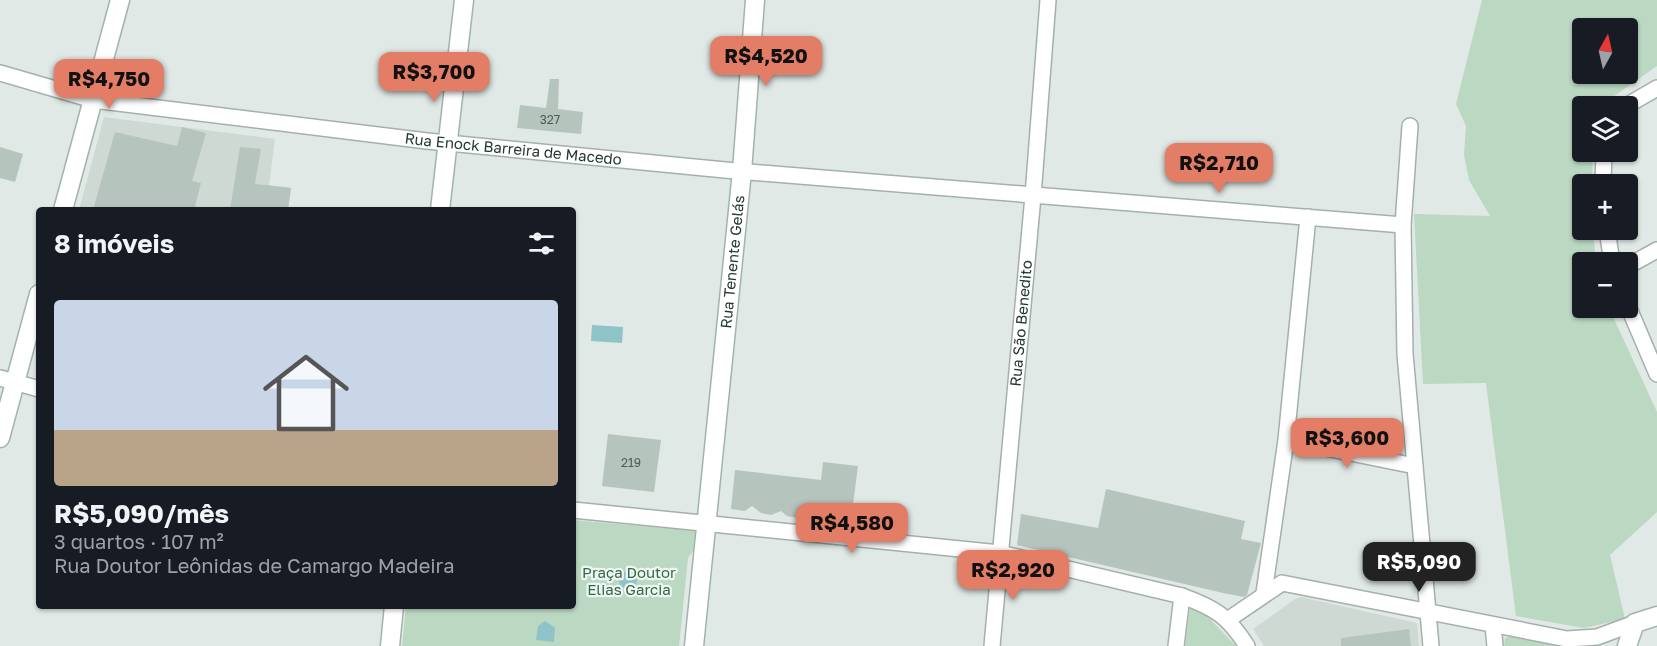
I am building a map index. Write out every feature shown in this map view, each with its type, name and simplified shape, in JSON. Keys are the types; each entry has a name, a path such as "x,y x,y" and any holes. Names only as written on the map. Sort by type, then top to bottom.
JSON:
{"street":[{"path":"64,207 120,0"},
{"path":"440,207 464,0"},
{"name":"Rua Tenente Gelás","path":"706,523 742,171 755,0"},
{"name":"Rua São Benedito","path":"992,646 1033,196 1047,0"},
{"name":"Rua Enock Barreira de Macedo","path":"0,73 93,100 448,143 1033,196 1403,225"},
{"path":"1638,99 1657,88"},
{"path":"1410,126 1403,225 1405,354 1431,646"},
{"path":"1264,592 1286,440 1308,217"},
{"path":"1638,260 1657,250"},
{"path":"0,438 7,380 36,302"},
{"path":"1633,318 1657,374"},
{"path":"7,380 36,388"},
{"path":"1286,440 1415,466"},
{"path":"576,510 1000,553 1182,596 1209,606 1229,619 1247,646"},
{"path":"694,646 706,523"},
{"path":"1229,619 1264,592 1282,583 1580,640 1597,637 1657,616"},
{"path":"1176,646 1182,596"},
{"path":"390,646 394,609"},
{"path":"1627,646 1635,623"},
{"path":"1493,625 1496,646"}],"shaded area":[{"path":"104,117 275,139 269,185 291,188 288,207 80,207"},
{"path":"1301,597 1417,623 1419,646 1264,646 1253,629"}],"green space":[{"path":"1482,0 1657,0 1657,66 1638,79 1638,18 1572,18 1572,84 1631,84 1614,96 1572,96 1572,162 1593,162 1592,174 1572,174 1572,240 1594,240 1595,252 1572,252 1572,318 1614,318 1657,412 1657,512 1610,555 1625,619 1584,628 1516,616 1486,383 1423,384 1414,214 1490,216 1469,180 1464,155 1466,126 1456,104"},
{"name":"Praça Doutor Elias Garcia","path":"576,520 664,528 672,523 696,529 694,550 688,558 679,646 402,646 406,609 576,609"},
{"path":"1190,608 1205,614 1236,646 1185,646"},
{"path":"1512,636 1563,646 1504,646 1505,638"}],"water":[{"path":"592,325 623,327 622,343 591,341"},
{"path":"624,571 632,571 637,576 635,587 624,589 619,584 619,576"},
{"path":"545,621 555,628 554,642 536,640 538,626"}],"building":[{"path":"550,79 559,79 558,109 583,112 581,134 517,128 520,105 546,108"},
{"path":"182,127 206,133 192,181 201,183 195,207 94,207 115,132 177,146"},
{"path":"0,147 23,154 15,182 0,178"},
{"path":"240,147 261,149 255,184 291,188 288,207 230,207"},
{"path":"608,434 661,440 654,492 602,486"},
{"path":"823,462 858,466 853,504 862,505 859,526 816,520 817,508 798,518 787,516 781,511 771,515 761,513 752,506 745,511 731,509 735,470 821,480"},
{"path":"1106,489 1245,521 1241,539 1261,543 1247,595 1244,597 1223,593 1017,545 1021,514 1098,528"},
{"path":"1409,629 1411,646 1341,646 1341,638"}]}
